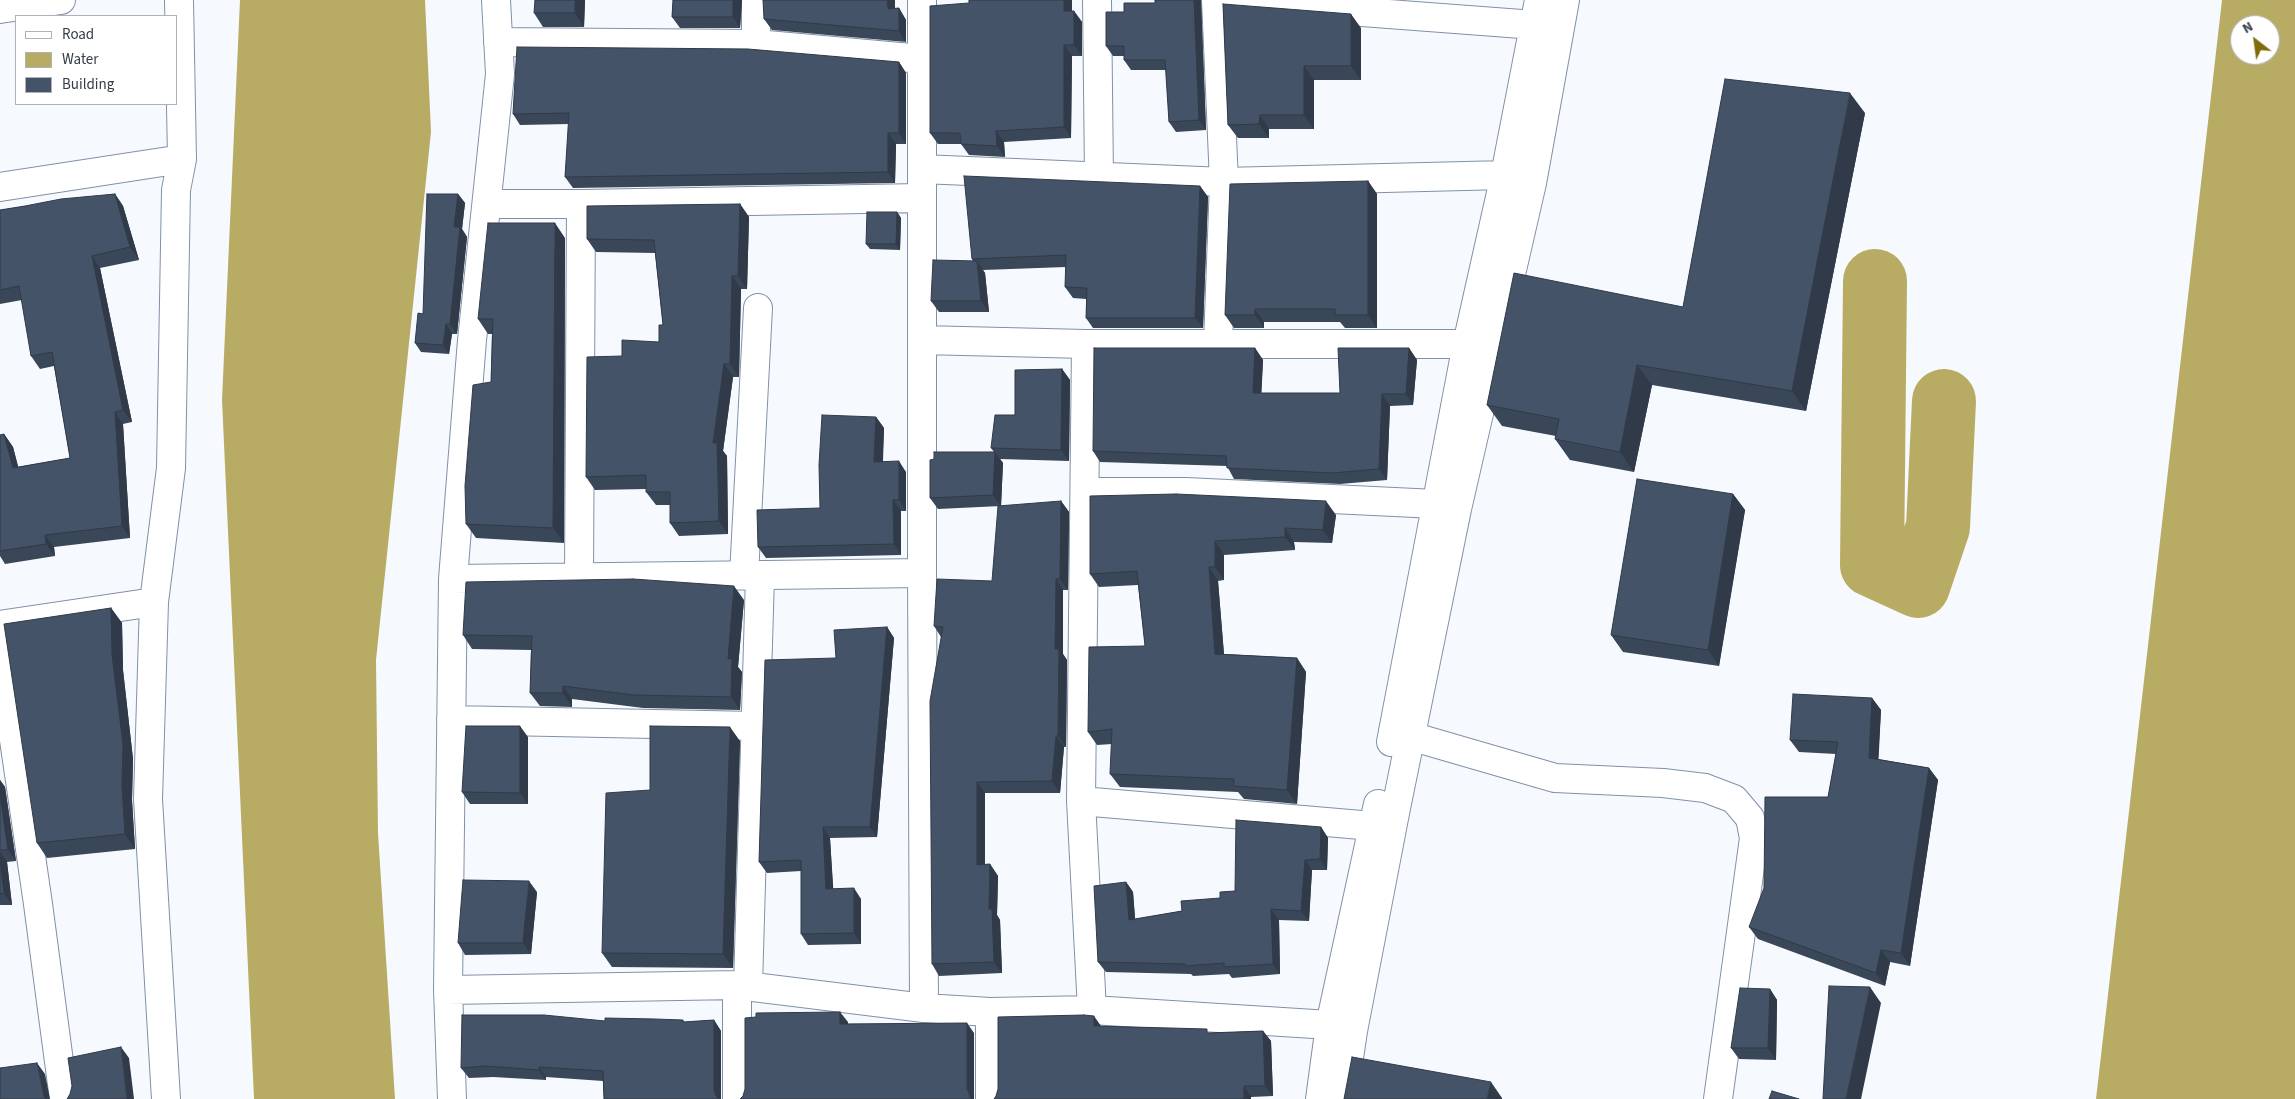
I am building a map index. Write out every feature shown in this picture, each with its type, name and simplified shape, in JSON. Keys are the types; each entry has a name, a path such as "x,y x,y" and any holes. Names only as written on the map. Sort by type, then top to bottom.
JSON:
{"street":[{"path":"0,9 61,0"},
{"path":"166,1099 148,799 154,602 172,468 176,190 182,159 179,0"},
{"path":"452,1099 448,990 453,579 472,340 500,74 496,0"},
{"path":"756,0 756,44"},
{"path":"922,0 924,1008"},
{"path":"1097,0 1099,176"},
{"path":"1320,1099 1342,1028 1395,813 1403,733 1447,507 1532,183 1565,0"},
{"path":"1218,343 1224,182 1216,1 1537,12 1505,175 1467,344 1447,507"},
{"path":"498,42 756,44 922,59"},
{"path":"0,187 182,159"},
{"path":"922,169 1224,182 1505,175 1532,183"},
{"path":"487,204 921,198"},
{"path":"579,578 581,204"},
{"path":"737,1099 756,726 752,575 758,308"},
{"path":"922,340 1086,344 1467,344"},
{"path":"1086,344 1086,492 1081,801 1092,1010"},
{"path":"1086,492 1186,492 1447,507"},
{"path":"453,579 922,573"},
{"path":"0,625 154,602"},
{"path":"0,644 64,1099"},
{"path":"451,720 756,726"},
{"path":"1343,1099 1342,1028 1373,826 1403,733"},
{"path":"1403,733 1555,778 1663,783 1705,788 1734,799 1750,818 1754,838 1718,1099"},
{"path":"1081,801 1373,826"},
{"path":"448,990 742,986 924,1008 990,1012 1092,1010 1342,1028"},
{"path":"990,1012 990,1099"}],"water":[{"path":"240,0 425,0 431,132 376,660 378,833 395,1099 254,1099 222,400"},
{"path":"2222,0 2295,0 2295,1099 2096,1099"}],"building":[{"path":"535,0 575,0 575,13 534,13"},
{"path":"673,0 733,0 733,17 672,17"},
{"path":"763,0 887,0 888,9 899,8 899,31 764,19"},
{"path":"969,0 1064,0 1064,11 1074,11 1074,45 1064,45 1064,127 996,131 997,146 961,144 960,133 930,133 930,6 969,3"},
{"path":"1155,0 1194,0 1199,120 1169,122 1165,60 1124,60 1124,46 1106,46 1106,12 1124,12 1124,3 1155,3"},
{"path":"1223,4 1351,14 1351,66 1304,66 1304,115 1260,115 1259,124 1228,125"},
{"path":"517,47 748,49 899,62 899,133 888,133 888,172 565,177 569,113 513,114"},
{"path":"1725,79 1850,93 1792,391 1637,365 1620,452 1555,439 1559,419 1487,405 1514,273 1683,307"},
{"path":"964,176 1200,186 1195,318 1086,318 1087,288 1065,287 1066,255 972,259"},
{"path":"1368,181 1368,315 1335,315 1335,309 1255,309 1255,315 1225,315 1230,184"},
{"path":"115,194 130,247 92,256 123,410 115,412 122,526 45,535 46,544 0,551 0,435 4,434 13,468 70,458 52,352 31,356 19,286 0,290 0,210 61,199"},
{"path":"427,194 458,194 454,227 460,227 450,324 446,324 443,345 415,343 418,313 423,314"},
{"path":"740,204 738,276 732,276 730,364 724,364 713,443 717,443 719,521 670,523 670,492 646,492 646,475 586,477 587,357 622,356 622,340 659,342 659,325 663,325 654,240 587,239 587,206"},
{"path":"867,212 897,212 896,244 866,244"},
{"path":"488,223 555,223 553,528 466,524 465,486 473,385 491,382 493,319 478,319"},
{"path":"933,260 977,261 981,301 931,301"},
{"path":"1094,348 1255,348 1253,393 1340,393 1338,348 1409,348 1406,394 1382,394 1379,469 1332,473 1227,468 1226,456 1093,451"},
{"path":"1062,369 1061,450 991,448 995,415 1015,415 1015,370"},
{"path":"822,415 876,417 874,462 899,461 899,500 893,500 894,544 758,547 757,510 820,508 819,465"},
{"path":"934,452 995,452 993,495 930,498 930,460 934,459"},
{"path":"1637,479 1733,494 1708,650 1611,635"},
{"path":"1176,494 1326,501 1323,530 1285,528 1285,537 1215,541 1215,567 1209,567 1215,654 1297,658 1287,790 1234,786 1234,779 1110,774 1112,729 1088,732 1089,647 1145,646 1137,571 1090,574 1090,496"},
{"path":"1061,501 1060,579 1056,579 1055,649 1059,649 1058,736 1056,736 1052,781 977,782 977,865 990,864 989,909 992,909 994,962 932,964 930,701 943,627 934,626 937,579 992,581 998,506"},
{"path":"633,579 734,586 728,659 732,658 731,697 633,695 563,686 563,693 530,693 532,636 463,635 466,582"},
{"path":"111,608 112,655 123,744 122,785 125,834 37,843 4,624"},
{"path":"887,627 870,827 823,827 826,889 854,888 854,933 801,934 801,860 759,862 765,660 836,658 834,630"},
{"path":"1793,694 1872,698 1869,758 1929,768 1901,953 1881,950 1876,973 1749,927 1764,888 1765,797 1828,797 1838,742 1790,740"},
{"path":"466,726 520,726 520,793 462,792"},
{"path":"650,726 730,727 723,954 602,953 606,793 650,790"},
{"path":"0,794 8,850 0,850"},
{"path":"1236,820 1321,827 1320,859 1305,860 1301,911 1271,909 1273,964 1224,967 1224,963 1186,966 1185,964 1098,962 1094,886 1126,882 1129,920 1182,911 1181,901 1220,898 1220,892 1235,891"},
{"path":"0,860 4,893 0,894"},
{"path":"463,880 529,881 523,943 458,943"},
{"path":"1829,986 1870,987 1846,1099 1823,1099"},
{"path":"1740,988 1770,989 1768,1048 1731,1048"},
{"path":"840,1012 840,1024 967,1023 967,1089 972,1099 740,1099 745,1089 745,1018 756,1017 756,1013"},
{"path":"462,1015 544,1015 605,1021 605,1018 683,1020 683,1022 714,1020 714,1089 719,1099 604,1099 603,1071 539,1067 539,1070 486,1066 461,1068"},
{"path":"1094,1016 1094,1026 1207,1029 1207,1033 1263,1031 1265,1086 1244,1086 1244,1099 994,1099 998,1089 998,1017"},
{"path":"121,1047 127,1099 67,1099 72,1086 68,1058"},
{"path":"1352,1057 1491,1082 1487,1099 1344,1099"},
{"path":"37,1063 46,1099 0,1099 0,1068"},
{"path":"1772,1091 1799,1099 1769,1099"}],"waterway":[{"path":"1875,281 1872,565 1918,586 1938,527 1944,401"}]}
